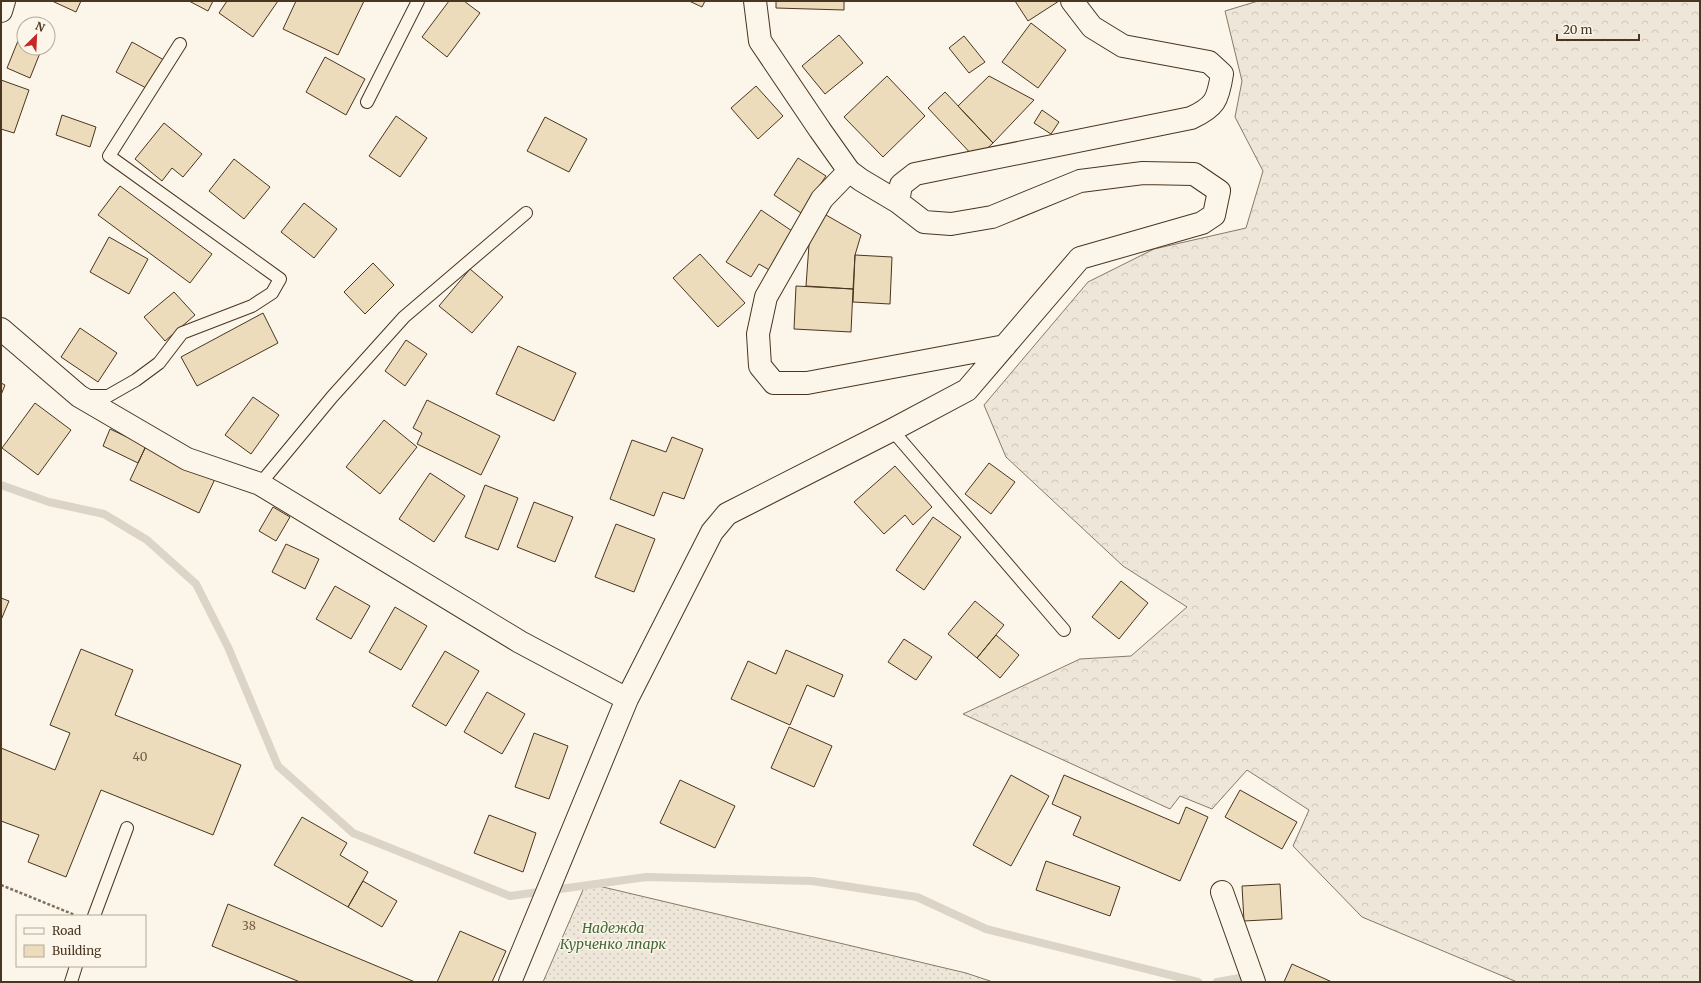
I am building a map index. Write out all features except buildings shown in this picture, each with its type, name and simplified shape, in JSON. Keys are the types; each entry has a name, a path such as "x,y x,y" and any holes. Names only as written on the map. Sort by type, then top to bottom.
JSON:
{"street":[{"path":"1,11 4,1"},
{"path":"510,982 627,699 712,532 727,514 967,390 1080,258 1202,223 1214,215 1219,191 1194,174 1143,173 1080,181 992,217 951,224 924,222 898,202 849,171 793,92 760,41 755,1"},
{"path":"898,202 901,185 915,174 1190,118 1207,111 1219,96 1222,74 1209,62 1123,46 1092,27 1072,1"},
{"path":"849,171 822,199 766,297 758,334 760,366 774,382 807,383 1005,346"},
{"path":"1,329 79,396 187,459 260,484 520,642 627,699"},
{"path":"1222,892 1254,982"}],"lane":[{"path":"367,102 418,1"},
{"path":"79,396 108,396 136,380 159,363 182,333 252,306 272,292 280,279 108,156 180,44"},
{"path":"260,484 332,397 404,317 526,213"},
{"path":"892,430 1064,630"},
{"path":"94,915 127,828"},
{"path":"71,982 76,967"}],"path":[{"path":"1,885 75,915"}],"green space":[{"path":"1258,1 1700,1 1700,982 1517,982 1362,917 1293,846 1309,810 1247,770 1212,809 1180,796 1170,809 963,714 1080,659 1131,656 1187,607 1123,566 1006,457 984,405 1088,282 1154,249 1246,228 1263,171 1235,117 1242,81 1225,11"},
{"name":"Надежда Курченко лпарк","path":"586,883 966,973 993,982 543,982"}],"waterway":[{"path":"1,485 49,502 104,514 147,540 196,584 228,647 278,766 353,833 510,896 646,877 812,881 917,897 986,929 1198,982"},
{"path":"1217,982 1251,976"}]}
